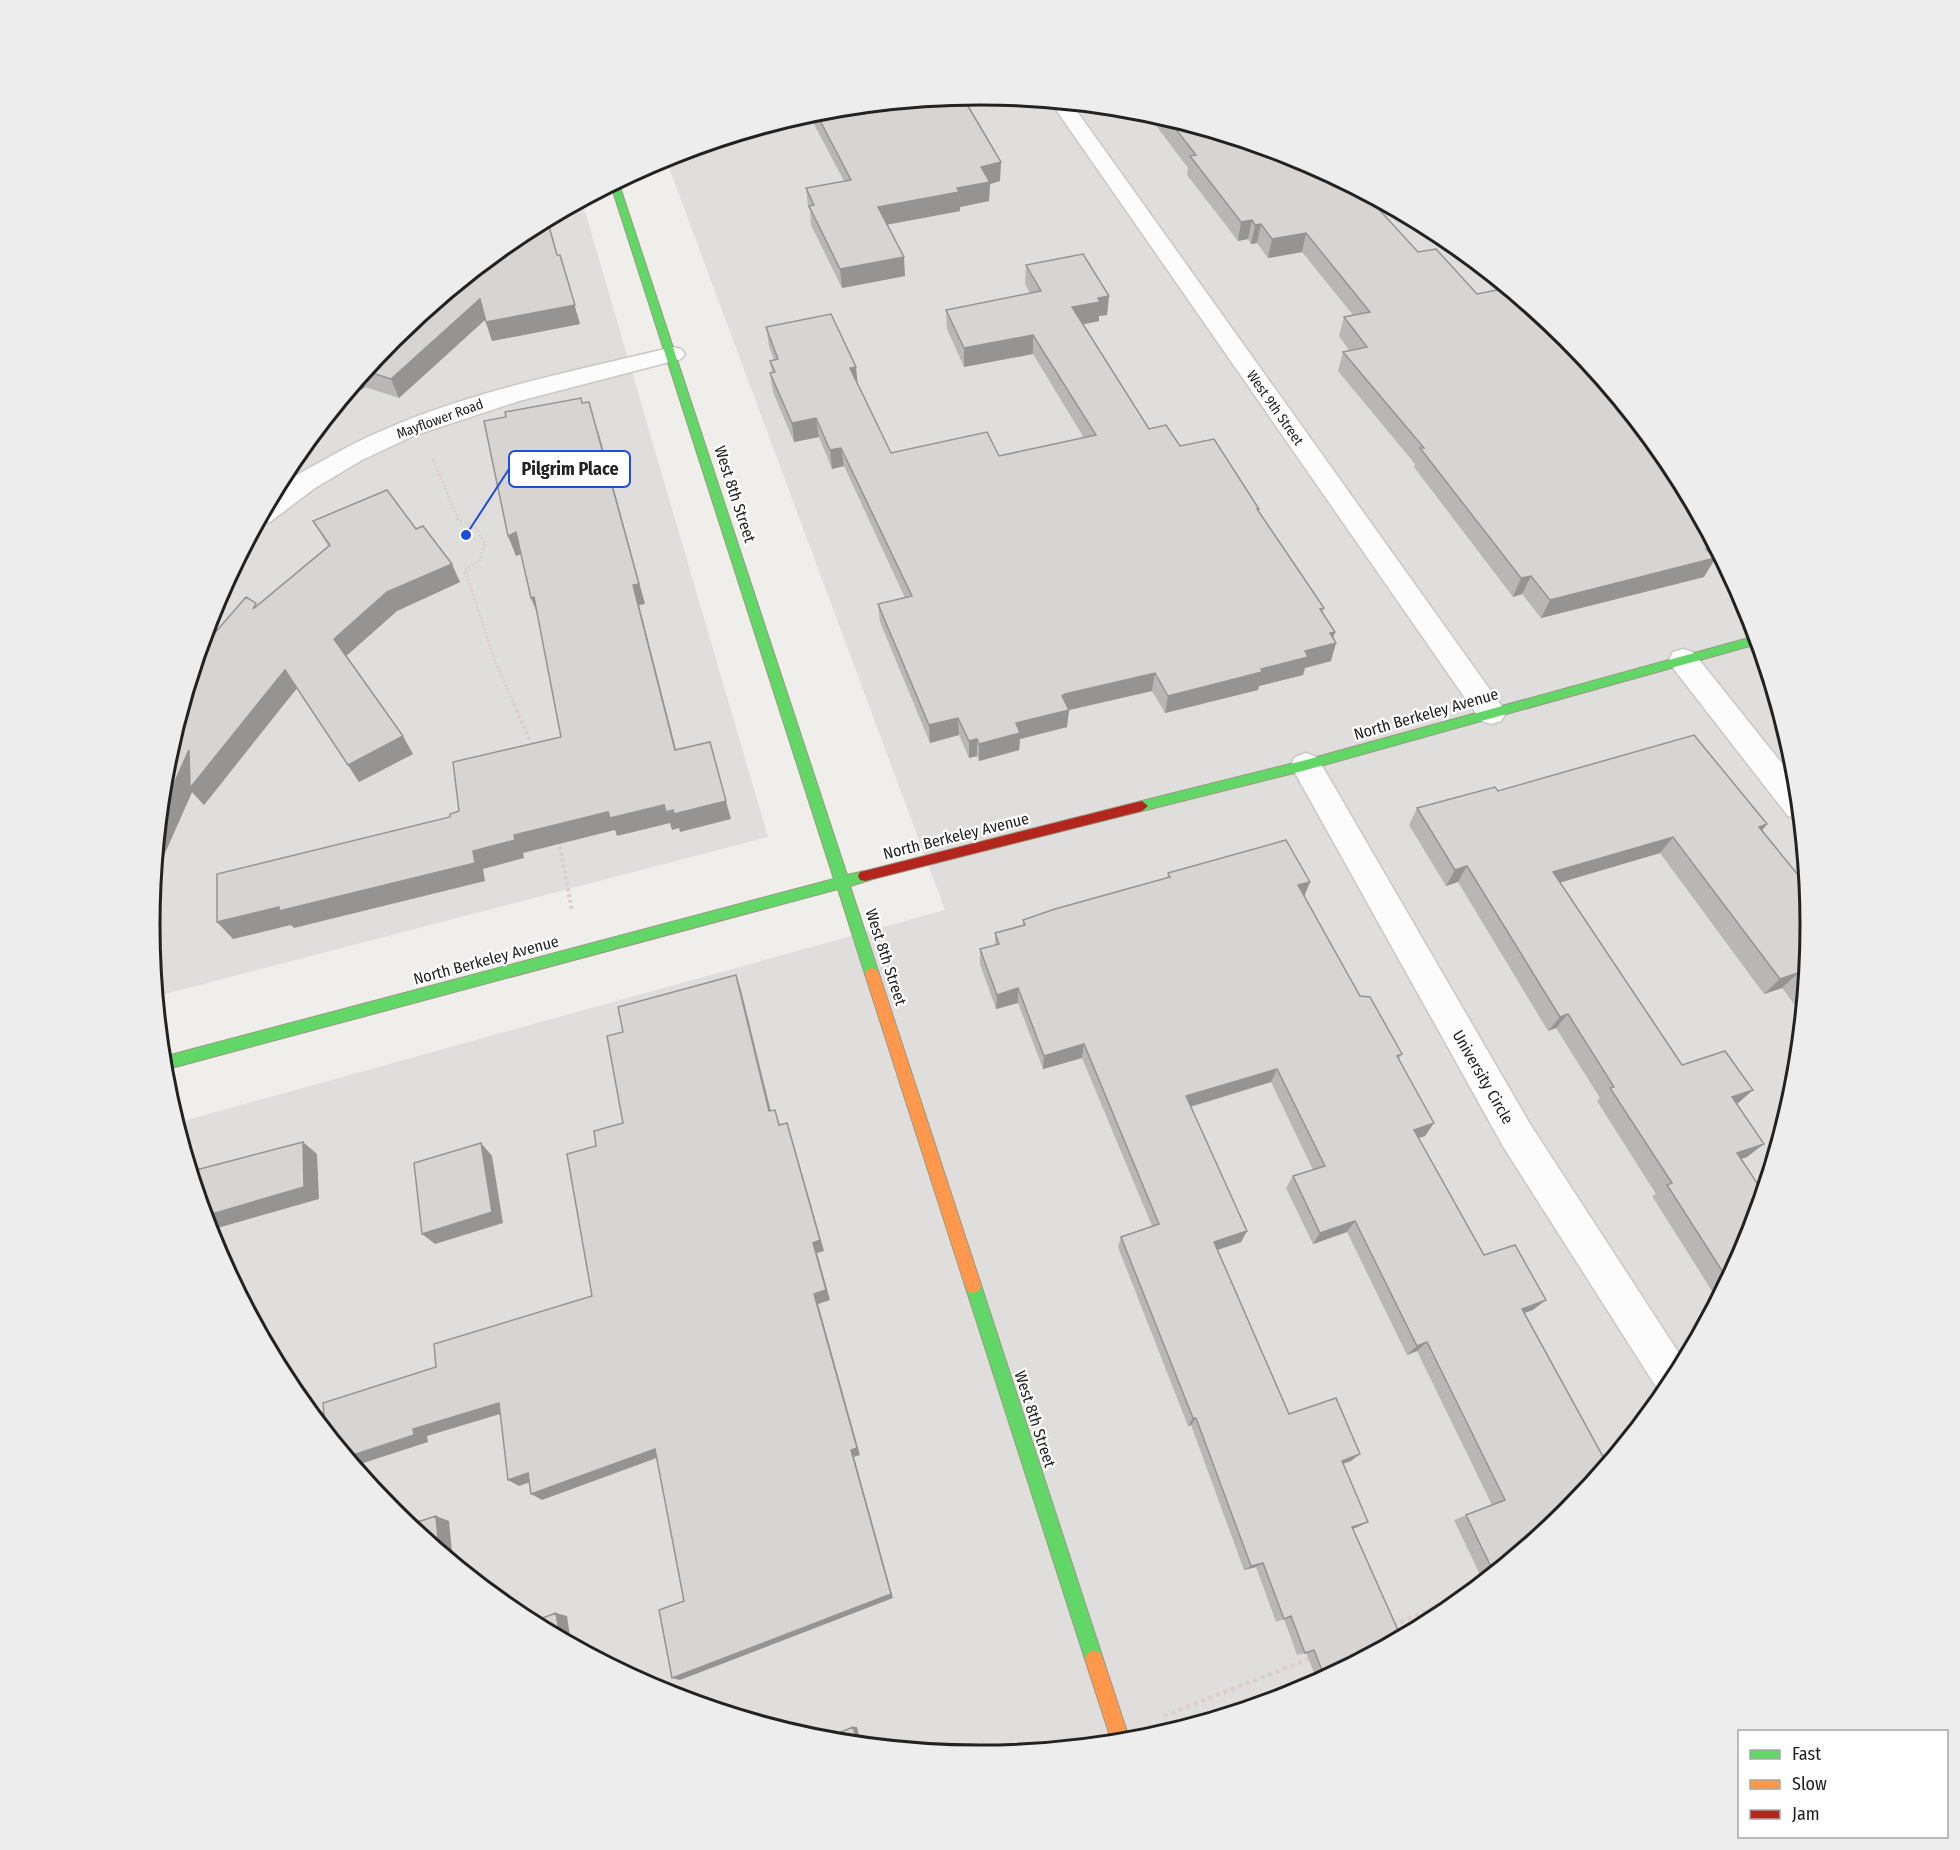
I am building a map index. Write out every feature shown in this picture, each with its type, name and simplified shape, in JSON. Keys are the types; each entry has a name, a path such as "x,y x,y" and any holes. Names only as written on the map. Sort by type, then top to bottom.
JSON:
{"street":[{"name":"West 9th Street","path":"1066,110 1491,713"},
{"name":"West 8th Street","path":"617,190 673,354 1118,1733"},
{"name":"Mayflower Road","path":"290,481 356,450 461,409 673,354"},
{"name":"North Berkeley Avenue","path":"172,1062 844,881 1306,765 1749,642"},
{"path":"1683,660 1789,794"},
{"name":"University Circle","path":"1306,765 1517,1136 1668,1371"}],"path":[{"path":"418,426 458,519 476,528 485,544 480,560 465,570 495,661 530,736 536,757"},
{"path":"557,833 580,951"},
{"path":"1386,1628 1431,1610"},
{"path":"1143,1728 1319,1654"}],"shaded area":[{"path":"980,105 1087,112 1140,121 1192,133 1294,167 1390,215 1436,243 1521,308 1560,345 1597,384 1662,469 1690,515 1738,611 1772,713 1784,765 1793,818 1800,925 1793,1032 1784,1085 1772,1137 1738,1239 1690,1335 1662,1381 1597,1466 1560,1505 1521,1542 1436,1607 1390,1635 1294,1683 1192,1717 1140,1729 1087,1738 980,1745 873,1738 820,1729 768,1717 666,1683 570,1635 524,1607 439,1542 363,1466 298,1381 245,1288 222,1239 204,1189 184,1121 945,910 668,166 768,133 820,121 873,112"},
{"path":"584,208 768,837 163,994 160,925 162,871 167,818 176,765 188,713 222,611 270,515 298,469 329,426 363,384 400,345 439,308 481,274 524,243"}],"building":[{"path":"968,105 1001,162 981,167 990,182 957,188 959,192 878,207 904,257 840,269 809,206 814,205 806,188 851,180 820,121 873,112"},
{"path":"1176,129 1244,149 1294,167 1343,190 1379,209 1418,252 1436,249 1477,294 1498,290 1560,345 1597,384 1631,426 1662,469 1713,558 1550,600 1531,576 1521,578 1420,448 1424,448 1343,352 1367,347 1344,317 1370,312 1306,233 1272,239 1261,224 1255,225 1252,220 1241,222 1190,156 1196,155"},
{"path":"549,228 575,305 486,322 480,299 391,379 373,373 439,308 481,274"},
{"path":"1083,254 1109,296 1098,298 1100,302 1072,307 1149,429 1166,425 1180,446 1214,439 1259,509 1257,509 1324,608 1320,609 1335,632 1330,633 1336,643 1305,651 1308,657 1261,669 1262,672 1168,696 1155,673 1065,694 1062,696 1069,710 1016,723 1020,733 979,744 977,739 969,741 958,718 929,725 878,604 912,596 841,448 830,450 816,418 792,423 770,373 775,372 770,361 778,359 766,327 831,314 856,367 850,368 891,453 987,432 999,456 1096,435 1033,335 964,348 946,310 1041,291 1026,265"},
{"path":"581,398 582,403 589,402 639,584 633,585 675,750 710,742 726,801 674,814 673,810 666,812 664,805 610,818 608,812 514,835 515,840 473,851 475,863 279,911 279,907 217,922 217,874 450,817 450,814 459,811 453,762 561,737 534,597 531,598 516,532 508,536 484,421 506,417 505,412"},
{"path":"387,490 416,529 423,526 452,564 387,592 334,639 403,736 348,765 285,670 190,788 189,750 172,788 188,713 214,634 246,597 256,603 253,609 330,545 313,521"},
{"path":"1694,735 1767,824 1759,827 1798,875 1800,925 1798,973 1780,979 1673,837 1553,872 1682,1065 1725,1051 1753,1090 1732,1097 1764,1144 1737,1153 1758,1184 1738,1239 1723,1272 1667,1185 1672,1183 1610,1088 1614,1087 1568,1014 1560,1017 1467,866 1455,870 1417,808 1495,787 1498,791"},
{"path":"1286,840 1310,882 1298,885 1360,996 1370,997 1402,1054 1397,1056 1434,1123 1414,1130 1484,1255 1515,1245 1546,1300 1522,1309 1604,1458 1560,1505 1491,1566 1466,1515 1505,1500 1427,1342 1417,1346 1355,1221 1320,1233 1293,1176 1325,1166 1277,1069 1186,1096 1247,1231 1214,1242 1289,1414 1336,1398 1360,1454 1342,1461 1368,1522 1352,1527 1398,1630 1322,1670 1314,1650 1305,1653 1291,1616 1284,1619 1263,1563 1251,1566 1196,1418 1193,1418 1121,1237 1159,1224 1084,1044 1044,1056 1018,988 997,995 980,949 999,944 995,933 1025,925 1023,920 1170,877 1168,873"},
{"path":"736,975 769,1111 775,1110 779,1125 787,1123 820,1240 813,1243 826,1290 814,1294 857,1448 851,1450 891,1594 672,1678 659,1610 684,1601 655,1449 531,1494 528,1473 508,1480 499,1403 413,1429 414,1435 354,1455 324,1417 323,1403 436,1367 434,1344 592,1296 567,1154 596,1146 594,1131 623,1123 607,1036 623,1032 618,1007"},
{"path":"303,1142 304,1187 213,1214 198,1169"},
{"path":"481,1143 492,1212 422,1234 414,1163"},
{"path":"436,1516 438,1541 418,1522"},
{"path":"556,1613 558,1628 542,1618"},
{"path":"853,1727 856,1735 840,1732"}],"traffic: fast":[{"path":"617,190 872,974"},
{"path":"1142,806 1306,765 1749,642"},
{"path":"172,1062 865,876"},
{"path":"973,1285 1094,1659"}],"traffic: slow":[{"path":"872,974 973,1285"},
{"path":"1094,1659 1118,1733"}],"traffic: jam":[{"path":"865,876 1142,806"}],"place":[{"name":"Pilgrim Place","path":"466,535"}]}
